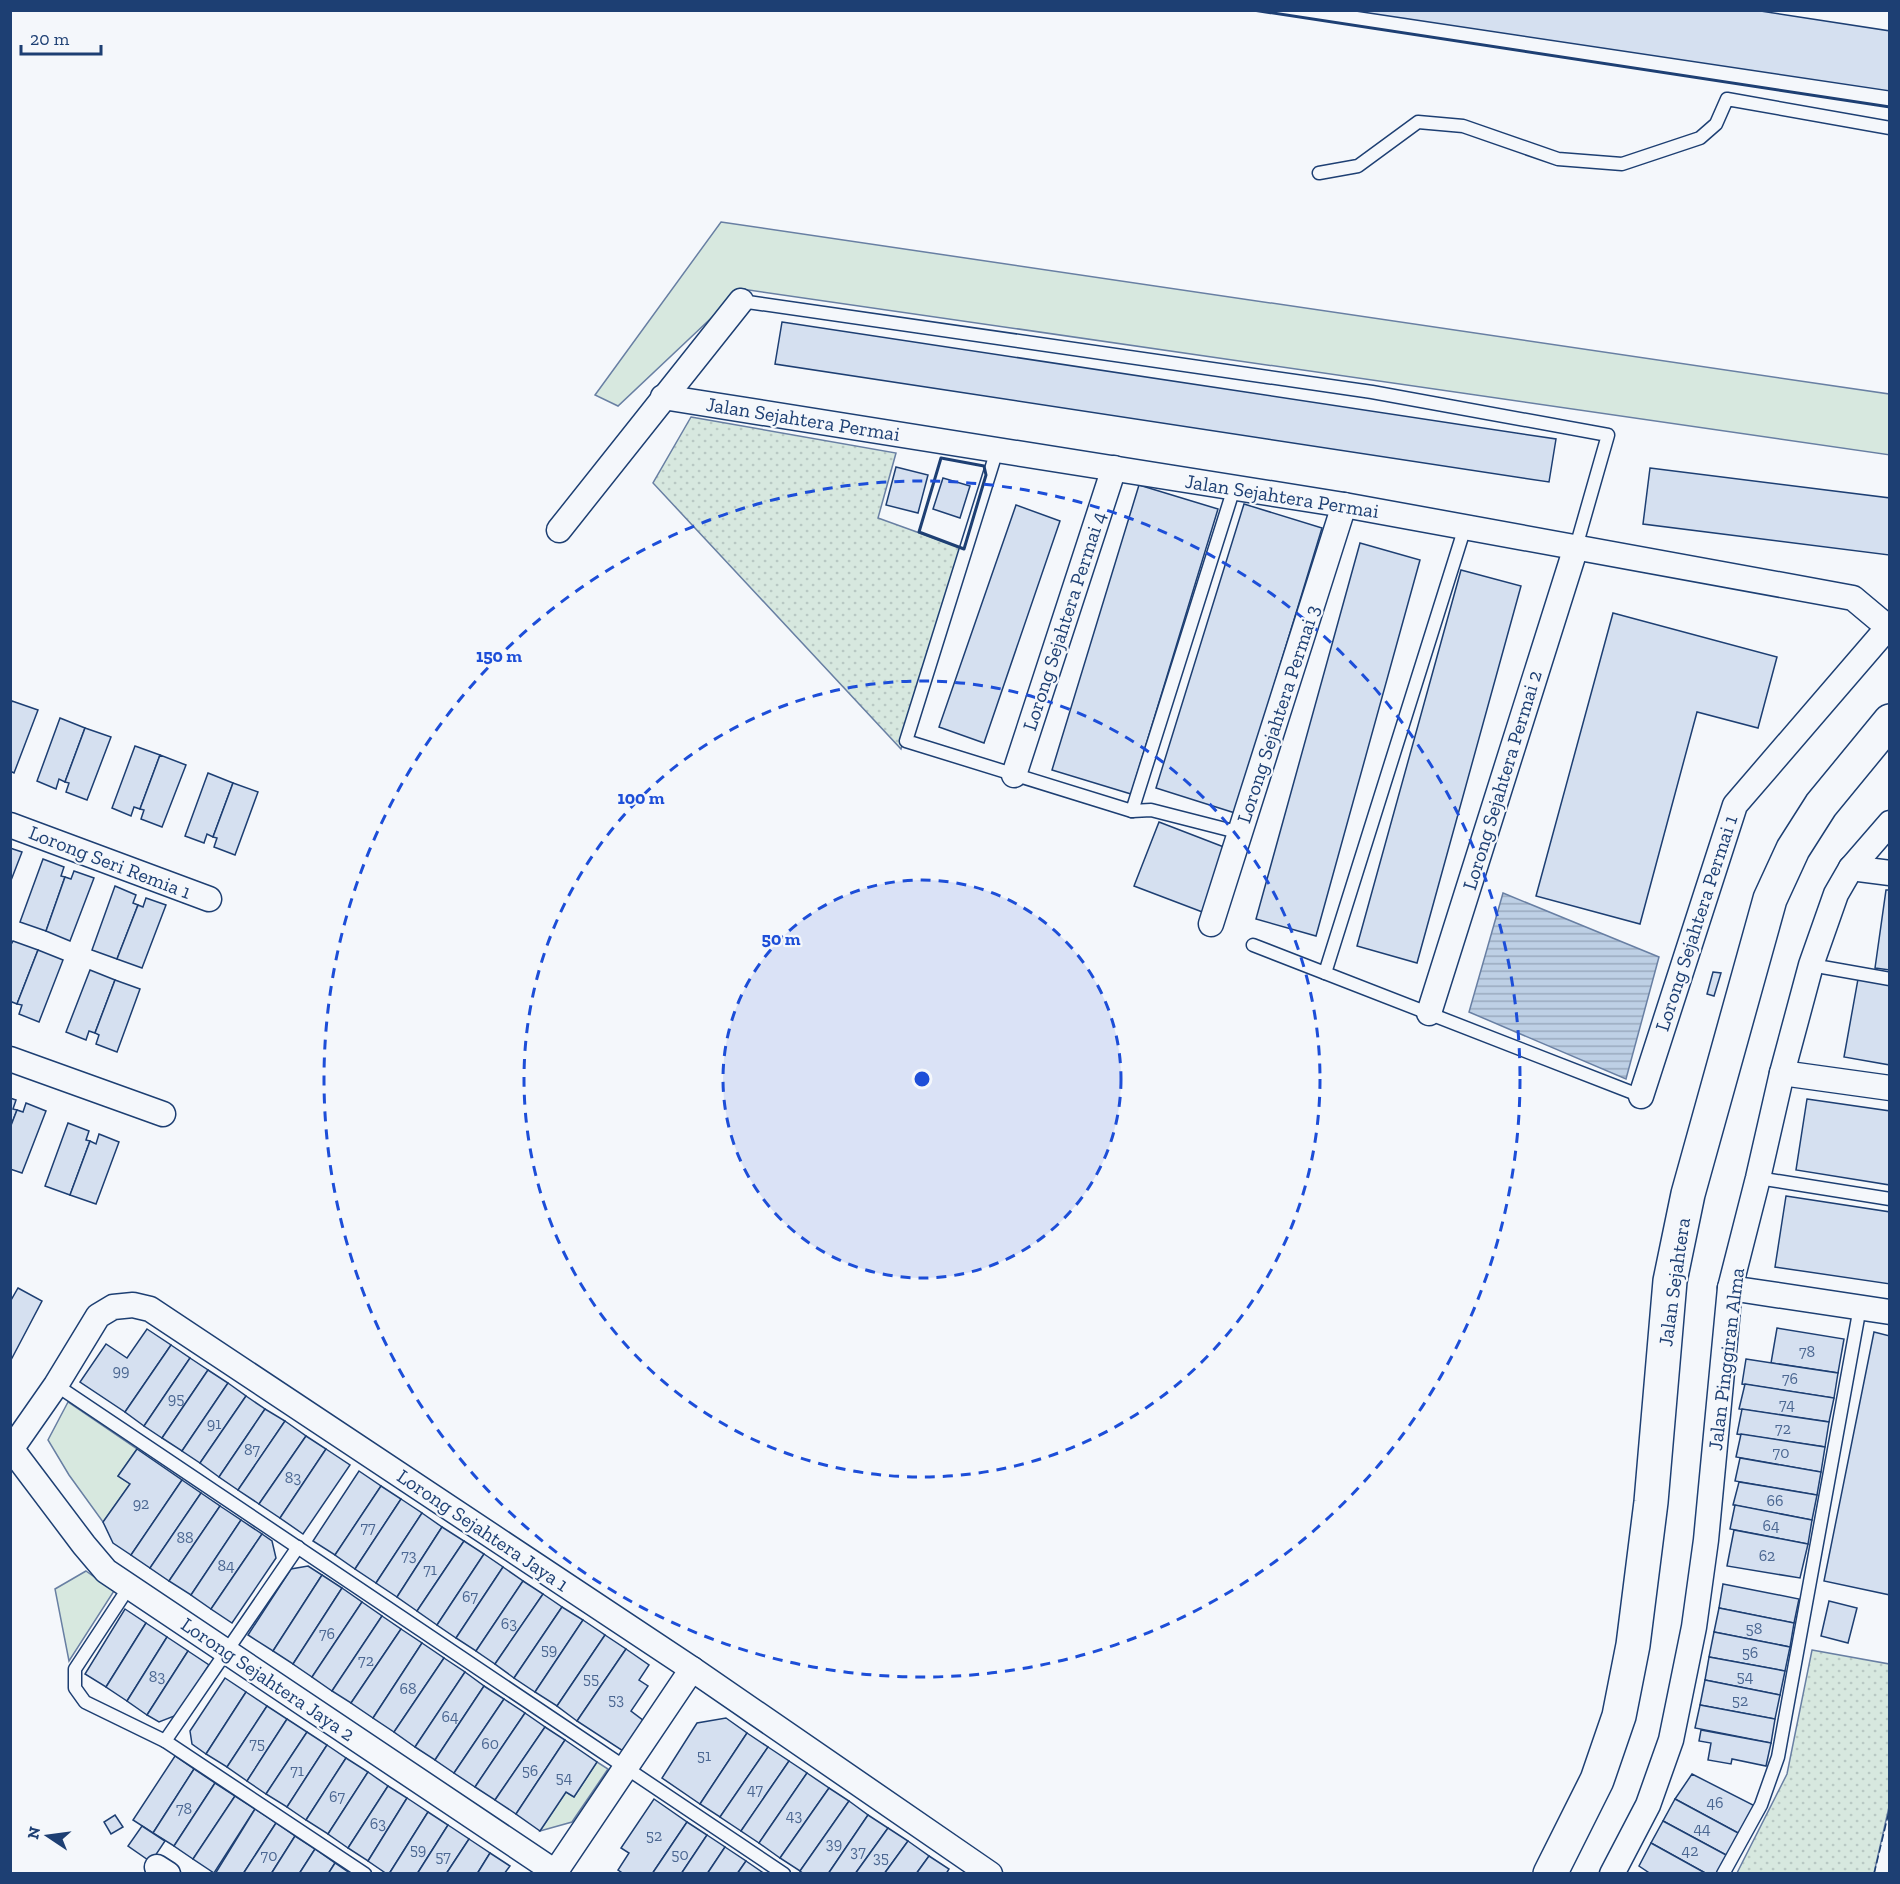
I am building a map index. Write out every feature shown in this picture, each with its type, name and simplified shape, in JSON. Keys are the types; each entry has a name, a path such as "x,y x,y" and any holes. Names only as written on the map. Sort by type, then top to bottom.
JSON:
{"main road":[{"name":"Jalan Sejahtera","path":"1550,1874 1597,1780 1619,1716 1633,1645 1651,1502 1670,1281 1688,1194 1770,899 1793,849 1821,805 1890,721"}],"street":[{"path":"559,530 741,301"},
{"name":"Jalan Sejahtera Permai","path":"663,397 1344,505 1853,598 1889,627"},
{"name":"Lorong Sejahtera Permai 4","path":"1014,775 1114,468"},
{"name":"Lorong Sejahtera Permai 3","path":"1211,924 1344,505"},
{"name":"Lorong Sejahtera Permai 2","path":"1429,1013 1576,548"},
{"name":"Lorong Sejahtera Permai 1","path":"1641,1096 1735,805 1889,627"},
{"name":"Lorong Seri Remia 1","path":"10,825 209,900"},
{"name":"Jalan Pinggiran Alma","path":"1612,1874 1648,1805 1671,1740 1689,1650 1706,1540 1730,1288 1782,1073 1811,965 1836,894 1851,868 1889,825"},
{"path":"1851,868 1890,873"},
{"path":"10,1059 163,1114"},
{"path":"1782,1073 1890,1088"},
{"path":"1730,1288 1890,1312"},
{"name":"Lorong Sejahtera Jaya 1","path":"11,1448 56,1384 98,1316 113,1306 133,1305 150,1309 692,1669 989,1873"},
{"name":"Lorong Sejahtera Jaya 2","path":"11,1448 106,1571 556,1873"},
{"path":"556,1873 692,1669"}],"lane":[{"path":"1319,173 1358,166 1418,122 1463,126 1558,159 1622,164 1700,138 1716,124 1727,99 1890,128"},
{"path":"741,301 1372,392 1608,435 1576,548"},
{"path":"997,450 906,741 1132,811 1151,810 1241,833"},
{"path":"1132,811 1234,488"},
{"path":"1324,973 1465,527"},
{"path":"1253,945 1641,1096"},
{"path":"1811,965 1890,978"},
{"path":"1758,1178 1890,1199"},
{"path":"1724,1874 1761,1805 1778,1757 1860,1307"},
{"path":"56,1384 784,1874"},
{"path":"165,1741 298,1547"},
{"path":"129,1587 75,1669 75,1688 85,1702 165,1741 365,1874"}],"shaded area":[{"path":"721,222 1889,394 1890,455 742,289 618,406 595,395"},
{"path":"691,417 896,453 878,518 964,549 901,749 653,483"},
{"path":"68,1402 137,1449 118,1476 130,1484 103,1522 69,1475 48,1440"},
{"path":"86,1571 114,1591 69,1661 55,1589"},
{"path":"1812,1650 1889,1664 1889,1807 1874,1873 1737,1873 1787,1774"},
{"path":"597,1762 608,1769 572,1822 540,1831 566,1792 574,1797"}],"water":[{"path":"1503,893 1659,957 1626,1079 1469,1012"}],"building":[{"path":"1349,10 1754,10 1890,31 1890,91"},
{"path":"782,322 1556,439 1549,482 775,364"},
{"path":"896,467 928,475 918,513 886,505"},
{"path":"1650,468 1890,498 1889,555 1643,524"},
{"path":"943,478 970,486 960,518 933,509"},
{"path":"1139,485 1218,509 1131,794 1052,770"},
{"path":"1244,504 1322,528 1235,813 1156,788"},
{"path":"1016,505 1060,521 984,743 939,727"},
{"path":"1360,543 1420,560 1316,936 1256,919"},
{"path":"1461,570 1521,586 1417,963 1357,946"},
{"path":"1613,613 1777,657 1758,728 1697,712 1640,924 1536,896"},
{"path":"12,701 38,710 14,773 10,771 10,706"},
{"path":"60,718 85,728 65,782 59,779 56,789 37,781"},
{"path":"85,728 111,737 87,800 66,792 69,783 65,782"},
{"path":"135,746 160,755 140,809 134,807 131,816 112,808"},
{"path":"160,755 186,765 162,827 141,819 144,810 140,809"},
{"path":"208,773 233,783 213,837 207,834 204,843 185,836"},
{"path":"233,783 258,792 235,855 214,847 217,838 213,837"},
{"path":"1159,822 1229,849 1205,913 1134,886"},
{"path":"10,848 22,852 10,883"},
{"path":"43,859 64,867 61,876 65,877 46,931 20,922"},
{"path":"74,871 94,878 70,941 46,931 65,877 71,879"},
{"path":"115,886 136,895 133,903 138,905 117,959 92,950"},
{"path":"1886,890 1890,890 1890,970 1875,968"},
{"path":"146,898 166,905 142,968 117,959 138,905 143,907"},
{"path":"13,941 38,950 17,1004 12,1002 10,1005 10,946"},
{"path":"38,950 63,960 39,1022 19,1014 22,1005 17,1004"},
{"path":"90,970 115,980 95,1033 89,1031 86,1040 66,1032"},
{"path":"1713,972 1721,973 1714,996 1707,994"},
{"path":"1858,979 1890,984 1890,1065 1844,1057"},
{"path":"115,980 140,989 117,1052 96,1044 99,1035 95,1033"},
{"path":"10,1098 16,1100 13,1109 17,1110 10,1128"},
{"path":"1807,1099 1890,1111 1890,1185 1796,1170"},
{"path":"26,1103 46,1111 22,1173 10,1169 10,1128 17,1110 23,1112"},
{"path":"68,1123 89,1131 86,1140 90,1141 70,1195 45,1186"},
{"path":"99,1134 119,1142 96,1204 70,1195 90,1141 96,1144"},
{"path":"1786,1196 1890,1212 1890,1284 1775,1267"},
{"path":"18,1288 42,1301 11,1360 10,1302"},
{"path":"1777,1328 1844,1339 1838,1373 1771,1363"},
{"path":"147,1329 171,1345 125,1412 80,1382 106,1344 127,1358"},
{"path":"1874,1332 1890,1336 1890,1595 1824,1581"},
{"path":"171,1345 190,1358 144,1426 125,1412"},
{"path":"190,1358 208,1370 162,1438 144,1426"},
{"path":"1746,1359 1838,1373 1834,1398 1742,1384"},
{"path":"208,1370 228,1383 182,1451 162,1438"},
{"path":"228,1383 246,1396 200,1463 182,1451"},
{"path":"1745,1384 1834,1398 1829,1422 1739,1409"},
{"path":"246,1396 265,1409 219,1477 200,1463"},
{"path":"265,1409 285,1421 238,1490 219,1477"},
{"path":"1742,1409 1829,1422 1825,1447 1737,1434"},
{"path":"285,1421 306,1436 259,1504 238,1490"},
{"path":"1741,1434 1825,1447 1821,1472 1736,1457"},
{"path":"306,1436 326,1449 280,1518 259,1504"},
{"path":"137,1449 182,1480 131,1555 113,1543 103,1522 130,1484 118,1476"},
{"path":"326,1449 350,1465 303,1534 280,1518"},
{"path":"1740,1458 1821,1472 1817,1495 1735,1481"},
{"path":"359,1471 381,1486 335,1555 313,1541"},
{"path":"182,1480 201,1493 150,1568 131,1555"},
{"path":"1739,1482 1817,1495 1812,1520 1733,1505"},
{"path":"381,1486 401,1499 355,1569 335,1555"},
{"path":"201,1493 220,1506 169,1581 150,1568"},
{"path":"401,1499 422,1513 376,1583 355,1569"},
{"path":"1735,1505 1812,1520 1808,1544 1730,1529"},
{"path":"220,1506 241,1520 191,1595 169,1581"},
{"path":"422,1513 442,1527 397,1597 376,1583"},
{"path":"241,1520 262,1534 211,1609 191,1595"},
{"path":"442,1527 464,1541 417,1611 397,1597"},
{"path":"1734,1530 1808,1544 1800,1578 1727,1566"},
{"path":"262,1534 272,1541 276,1558 232,1623 211,1609"},
{"path":"464,1541 484,1554 437,1625 417,1611"},
{"path":"484,1554 503,1567 456,1638 437,1625"},
{"path":"308,1566 322,1575 273,1651 248,1635 291,1569"},
{"path":"503,1567 523,1581 476,1651 456,1638"},
{"path":"322,1575 342,1588 293,1664 273,1651"},
{"path":"523,1581 543,1594 495,1664 476,1651"},
{"path":"1723,1584 1799,1599 1794,1623 1719,1608"},
{"path":"342,1588 362,1602 312,1677 293,1664"},
{"path":"543,1594 562,1607 514,1678 495,1664"},
{"path":"1829,1601 1857,1608 1848,1643 1821,1636"},
{"path":"362,1602 382,1616 332,1691 312,1677"},
{"path":"562,1607 583,1620 535,1692 514,1678"},
{"path":"1719,1608 1794,1623 1790,1647 1714,1632"},
{"path":"125,1609 146,1623 106,1687 85,1674"},
{"path":"382,1616 401,1629 351,1703 332,1691"},
{"path":"583,1620 605,1635 557,1706 535,1692"},
{"path":"146,1623 167,1637 127,1701 106,1687"},
{"path":"401,1629 422,1643 373,1718 351,1703"},
{"path":"1714,1632 1790,1647 1785,1671 1709,1657"},
{"path":"605,1635 626,1649 577,1721 557,1706"},
{"path":"167,1637 188,1651 147,1715 127,1701"},
{"path":"422,1643 444,1658 394,1732 373,1718"},
{"path":"626,1649 649,1665 639,1680 648,1686 631,1711 644,1721 623,1751 577,1721"},
{"path":"188,1651 209,1665 177,1715 159,1722 147,1715"},
{"path":"1709,1657 1785,1671 1780,1695 1705,1680"},
{"path":"444,1658 465,1672 415,1747 394,1732"},
{"path":"465,1672 484,1686 435,1760 415,1747"},
{"path":"225,1678 246,1692 206,1754 192,1744 190,1731"},
{"path":"1705,1680 1780,1695 1775,1719 1700,1705"},
{"path":"484,1686 504,1699 454,1773 435,1760"},
{"path":"246,1692 267,1706 227,1767 206,1754"},
{"path":"504,1699 525,1713 475,1787 454,1773"},
{"path":"1700,1705 1775,1719 1771,1743 1695,1728"},
{"path":"267,1706 287,1719 247,1781 227,1767"},
{"path":"525,1713 545,1727 495,1800 475,1787"},
{"path":"726,1718 747,1733 700,1804 662,1778 697,1723"},
{"path":"287,1719 307,1732 266,1794 247,1781"},
{"path":"545,1727 565,1740 516,1814 495,1800"},
{"path":"1701,1730 1771,1743 1766,1766 1732,1759 1731,1764 1708,1760 1711,1743 1699,1741"},
{"path":"307,1732 327,1745 287,1807 266,1794"},
{"path":"747,1733 768,1747 720,1817 700,1804"},
{"path":"565,1740 597,1762 574,1797 566,1792 540,1831 516,1814"},
{"path":"327,1745 346,1758 306,1820 287,1807"},
{"path":"768,1747 789,1761 741,1831 720,1817"},
{"path":"175,1756 194,1769 153,1833 133,1820"},
{"path":"346,1758 368,1772 328,1834 306,1820"},
{"path":"789,1761 807,1773 759,1843 741,1831"},
{"path":"194,1769 215,1783 174,1846 153,1833"},
{"path":"368,1772 388,1786 348,1848 328,1834"},
{"path":"807,1773 829,1788 780,1858 759,1843"},
{"path":"1692,1774 1755,1806 1740,1834 1675,1799"},
{"path":"215,1783 235,1796 193,1859 174,1846"},
{"path":"388,1786 407,1798 368,1861 348,1848"},
{"path":"829,1788 849,1801 800,1871 780,1858"},
{"path":"235,1796 255,1809 214,1873 193,1859"},
{"path":"407,1798 428,1812 387,1874 368,1861"},
{"path":"654,1799 687,1822 652,1874 624,1874 618,1870 629,1853 621,1848"},
{"path":"1675,1799 1740,1834 1728,1856 1663,1821"},
{"path":"849,1801 868,1815 828,1874 804,1874 800,1871"},
{"path":"255,1809 276,1823 243,1874 215,1874"},
{"path":"428,1812 448,1825 417,1874 389,1874"},
{"path":"115,1815 123,1827 111,1834 104,1822"},
{"path":"868,1815 888,1828 855,1874 828,1874"},
{"path":"1663,1821 1728,1856 1719,1874 1707,1874 1651,1843"},
{"path":"687,1822 707,1835 681,1874 652,1874"},
{"path":"276,1823 295,1836 271,1874 243,1874"},
{"path":"448,1825 469,1839 446,1874 417,1874"},
{"path":"142,1826 165,1841 151,1862 128,1846"},
{"path":"888,1828 908,1841 884,1874 855,1874"},
{"path":"707,1835 725,1847 707,1874 681,1874"},
{"path":"295,1836 315,1849 299,1874 271,1874"},
{"path":"469,1839 490,1853 477,1874 446,1874"},
{"path":"908,1841 929,1856 916,1874 884,1874"},
{"path":"1651,1843 1707,1874 1651,1874 1639,1866"},
{"path":"725,1847 746,1861 737,1874 707,1874"},
{"path":"315,1849 335,1863 328,1874 299,1874"},
{"path":"490,1853 510,1866 504,1874 477,1874"},
{"path":"929,1856 949,1869 946,1874 916,1874"},
{"path":"746,1861 765,1874 737,1874"},
{"path":"335,1863 351,1874 328,1874"}],"fence":[{"path":"1874,1874 1890,1807"}],"wall":[{"path":"1253,10 1890,107"},
{"path":"941,458 984,466 986,475 964,549 919,532 941,458"}]}
